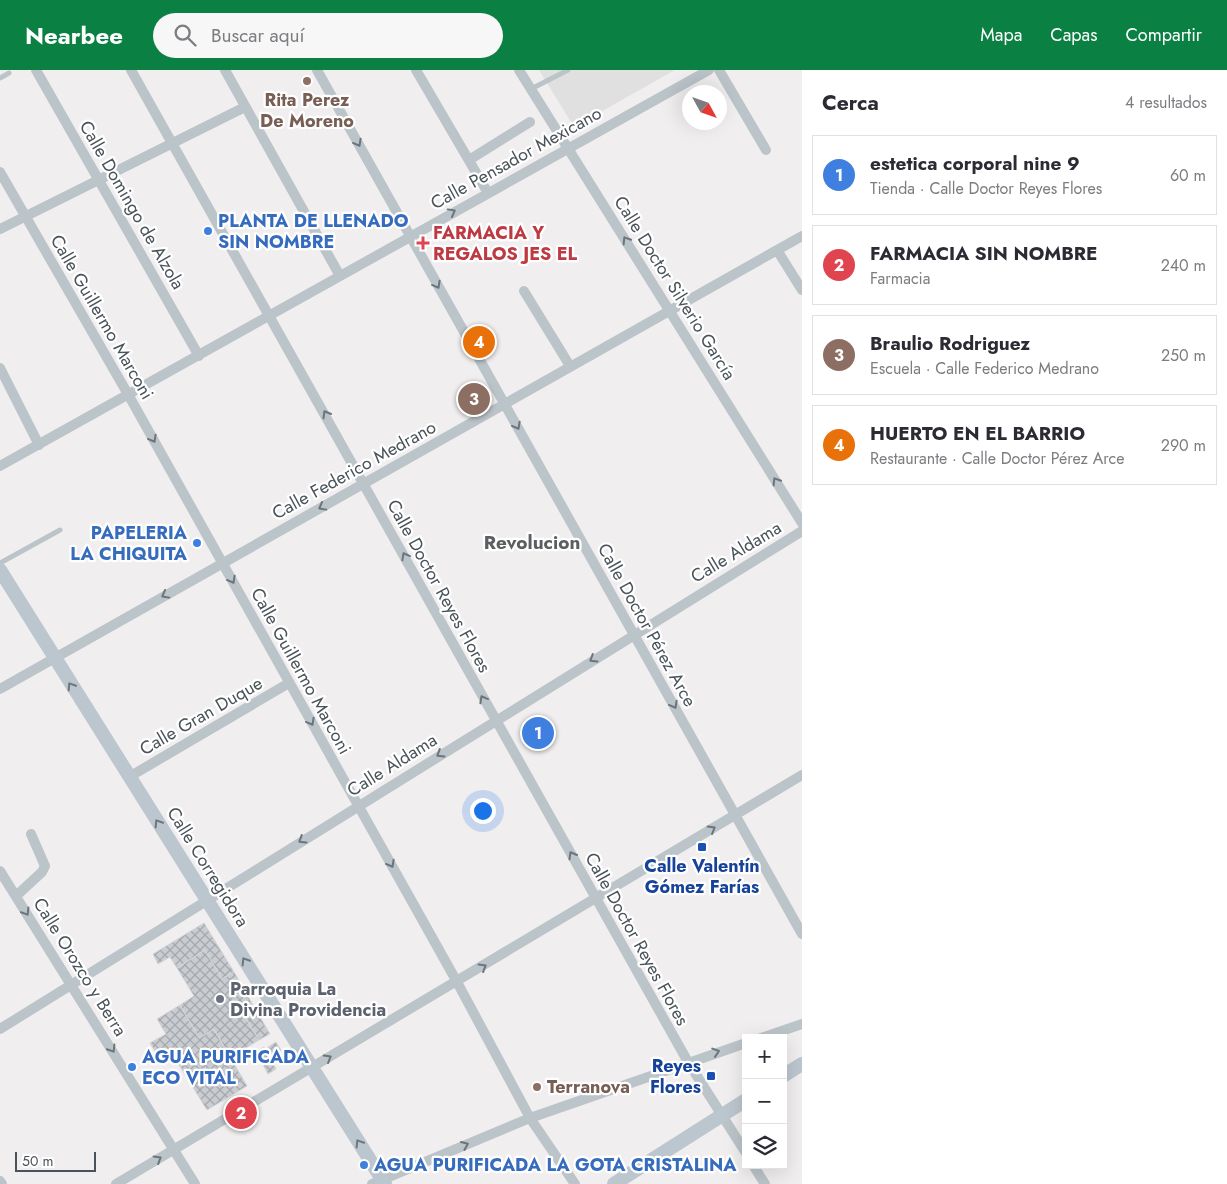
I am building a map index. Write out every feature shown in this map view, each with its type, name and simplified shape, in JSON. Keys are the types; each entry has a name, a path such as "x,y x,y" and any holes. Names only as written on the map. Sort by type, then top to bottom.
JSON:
{"street":[{"name":"Calle Domingo de Alzola","path":"36,70 199,356"},
{"name":"Calle Doctor Reyes Flores","path":"131,70 364,483 494,720 688,1062 742,1147"},
{"path":"225,70 340,276"},
{"name":"Calle Doctor Pérez Arce","path":"316,70 634,633 735,816 798,919 802,934"},
{"path":"416,70 488,192"},
{"name":"Calle Doctor Silverio García","path":"519,70 802,523"},
{"name":"Calle Pensador Mexicano","path":"0,466 129,396 488,192 709,70"},
{"path":"719,70 766,150"},
{"path":"0,228 245,107"},
{"path":"469,160 530,122"},
{"name":"Calle Guillermo Marconi","path":"0,172 129,396 457,982 530,1118 575,1184"},
{"name":"Calle Federico Medrano","path":"0,689 802,236"},
{"path":"777,250 802,290"},
{"path":"524,291 570,366"},
{"path":"0,368 39,445"},
{"name":"Calle Aldama","path":"0,1029 634,633 802,531"},
{"name":"Calle Corregidora","path":"0,570 128,777 312,1067 380,1182"},
{"name":"Calle Gran Duque","path":"128,777 289,683"},
{"path":"116,1184 802,776"},
{"path":"16,896 42,872 45,866 31,834"},
{"name":"Calle Orozco y Berra","path":"0,870 195,1184"},
{"path":"773,1034 802,1024"},
{"path":"380,1182 530,1118 742,1044"},
{"path":"787,1073 802,1064"},
{"path":"614,1184 742,1102"},
{"path":"756,1169 765,1184"}],"lane":[{"path":"531,89 568,70"},
{"path":"0,78 9,73"},
{"path":"0,563 60,530"}],"shaded area":[{"path":"539,70 675,70 574,127"}],"building":[{"path":"204,923 234,972 222,979 205,950 177,968 170,957 158,964 153,954"},
{"path":"205,950 222,979 234,972 253,1005 242,1012 259,1040 230,1058 214,1029 199,1038 180,1005 194,996 177,968"},
{"path":"180,1005 199,1038 214,1029 247,1086 207,1110 171,1052 160,1059 150,1043 166,1034 157,1019"},
{"path":"253,1005 270,1034 259,1040 242,1012"},
{"path":"276,1042 281,1050 273,1055 268,1047"},
{"path":"264,1047 276,1069 268,1074 256,1052"}],"place":[{"name":"Rita Perez De Moreno","path":"307,81"},
{"name":"PLANTA DE LLENADO SIN NOMBRE","path":"208,231"},
{"name":"FARMACIA Y REGALOS JES EL","path":"423,243"},
{"name":"HUERTO EN EL BARRIO","path":"479,342"},
{"name":"Braulio Rodriguez","path":"474,399"},
{"name":"PAPELERIA LA CHIQUITA","path":"197,543"},
{"name":"estetica corporal nine 9","path":"538,733"},
{"name":"Calle Valentín Gómez Farías","path":"702,847"},
{"name":"Parroquia La Divina Providencia","path":"220,999"},
{"name":"AGUA PURIFICADA ECO VITAL","path":"132,1067"},
{"name":"Reyes Flores","path":"711,1076"},
{"name":"Terranova","path":"537,1087"},
{"name":"FARMACIA SIN NOMBRE","path":"241,1113"},
{"name":"AGUA PURIFICADA LA GOTA CRISTALINA","path":"364,1165"}],"district":[{"name":"Revolucion","path":"532,542"}]}
